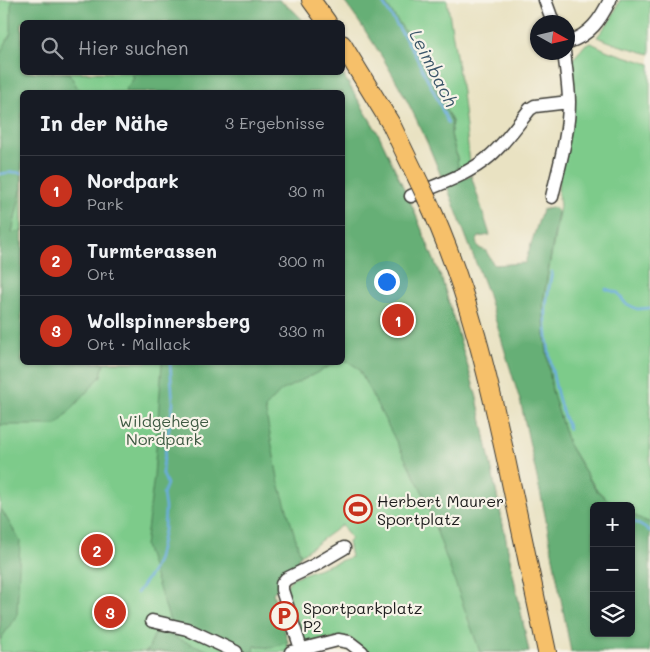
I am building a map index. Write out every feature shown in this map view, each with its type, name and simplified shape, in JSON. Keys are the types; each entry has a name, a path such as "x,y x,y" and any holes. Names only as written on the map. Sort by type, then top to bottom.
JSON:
{"highway":[{"path":"300,0 315,20"},
{"path":"311,0 326,20"},
{"path":"345,49 387,116 418,194 456,301 479,384 536,652"},
{"path":"345,67 379,123 445,242 469,310 490,386 546,652"}],"street":[{"path":"545,0 550,15"},
{"path":"575,39 583,36 593,27 610,0"},
{"path":"552,197 564,143 569,102 565,60"},
{"path":"418,194 452,179 491,155 530,109 535,106 569,102"},
{"path":"344,548 286,579 282,584 282,590 296,651 338,640 349,642 362,652"},
{"path":"152,620 187,630 236,652"}],"green space":[{"name":"Wildgehege Nordpark","path":"0,0 279,0 302,20 20,20 20,75 343,75 379,135 413,208 442,280 477,398 529,652 367,652 348,637 303,643 285,588 292,578 351,557 348,542 351,539 342,525 298,557 298,568 273,593 288,642 288,652 0,652"},
{"path":"13,0 279,0 302,20 20,20 20,75 70,75 79,90 20,90 20,195 12,233 20,231 20,365 104,365 101,376 57,425 0,425 0,54 11,33 11,5"},
{"path":"343,0 383,0 416,47 452,122 451,135 458,165 457,172 442,179 433,155 399,86 386,63"},
{"path":"383,0 447,0 462,92 470,164 457,172 458,165 451,134 452,121"},
{"path":"620,0 650,0 650,54 597,37 611,19"},
{"path":"591,43 608,51 650,64 650,523 635,516 635,502 611,502 596,489 568,443 552,391 545,337 543,302 560,206 558,189 572,63 586,44"},
{"path":"132,75 343,75 379,135 413,208 442,280 477,398 529,652 480,652 423,493 358,368 345,361 345,90 125,90 134,78"},
{"path":"471,175 490,235 479,237 476,242 479,248 486,251 494,265 525,263 542,210 554,207 558,212 543,302 545,337 552,391 568,443 595,489 611,502 590,502 590,637 635,637 635,516 650,523 650,652 571,652 544,510 521,404 487,292 446,184"},
{"name":"Wildgehege Nordpark","path":"162,365 332,365 281,391 265,408 279,483 301,556 298,557 298,568 273,593 288,642 271,648 255,646 254,652 236,652 171,624 145,546 154,476"},
{"path":"0,507 20,541 17,615 0,640"},
{"path":"163,633 212,652 144,652 148,650 154,635"}],"waterway":[{"name":"Leimbach","path":"381,0 412,49 448,123"},
{"path":"0,174 20,173"},
{"name":"Leimbach","path":"552,272 546,307 547,335 555,386 569,429"},
{"path":"606,289 618,293 625,303 637,309 650,308"},
{"path":"137,593 152,572 158,558 164,530 165,508 163,494 167,484 162,472 173,403 170,365"},
{"name":"Leimbach","path":"635,522 650,531"}],"place":[{"name":"Nordpark","path":"398,320"},
{"name":"Herbert Maurer Sportplatz","path":"358,509"},
{"name":"Turmterassen","path":"97,550"},
{"name":"Wollspinnersberg","path":"110,612"},
{"name":"Sportparkplatz P2","path":"284,616"}]}
